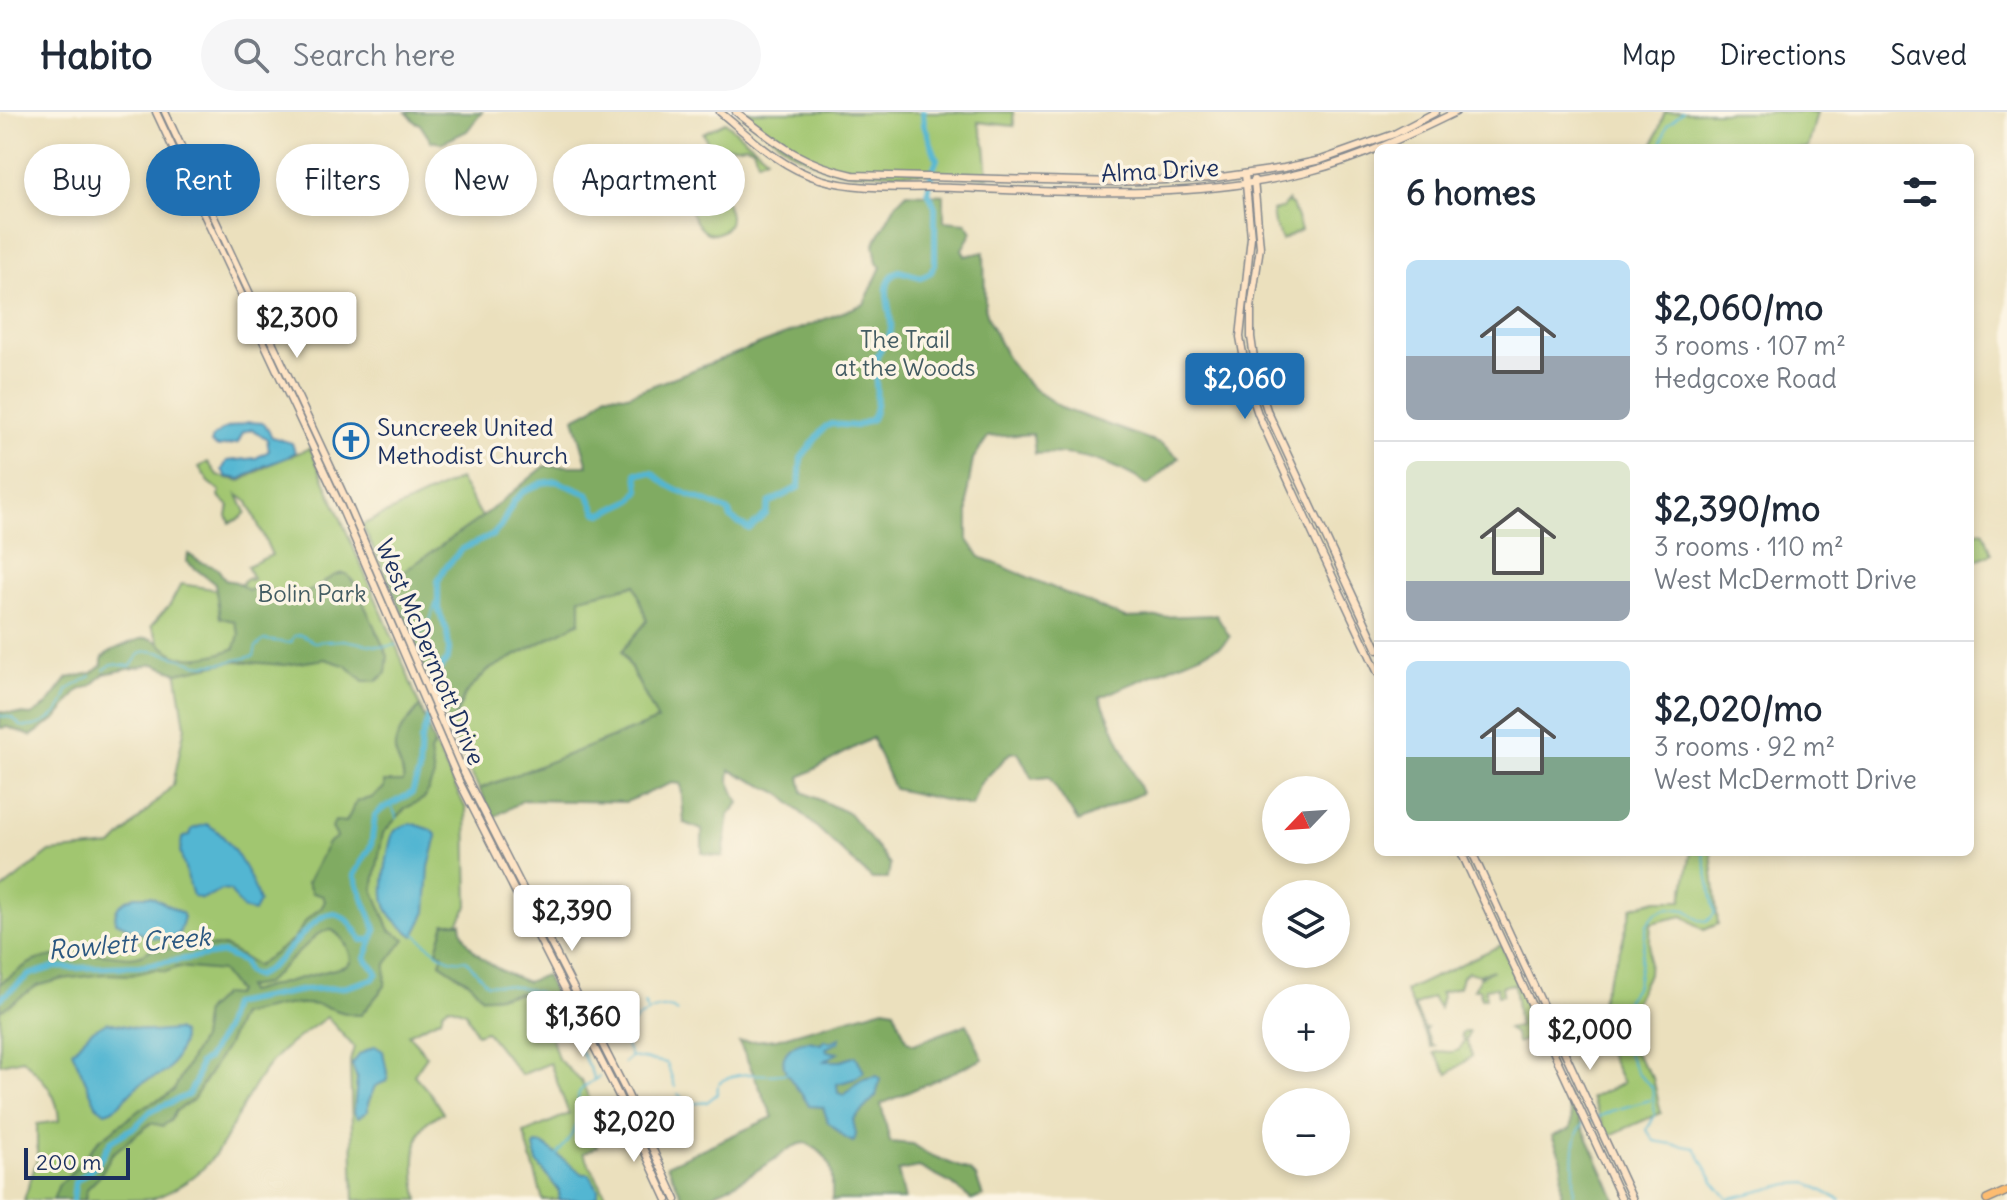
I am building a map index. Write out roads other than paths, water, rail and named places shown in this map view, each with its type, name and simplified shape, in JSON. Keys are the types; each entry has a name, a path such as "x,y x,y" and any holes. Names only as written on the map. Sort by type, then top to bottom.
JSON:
{"main road":[{"name":"West McDermott Drive","path":"156,112 256,316"},
{"name":"West McDermott Drive","path":"165,112 397,627 459,781 676,1200"},
{"name":"Alma Drive","path":"720,112 792,167 820,179 852,184 1118,193 1177,190 1245,183 1374,147"},
{"name":"Alma Drive","path":"736,112 788,152 821,167 853,175 1177,181 1322,163 1394,134 1436,112"},
{"name":"Alma Drive","path":"1385,144 1456,112"},
{"path":"1249,173 1254,181 1260,247 1251,327 1254,366 1262,399 1374,641"},
{"path":"1249,173 1245,183 1251,247 1240,337 1249,387 1258,414 1374,664"},
{"path":"1177,181 1177,190"},
{"path":"1251,247 1260,247"},
{"name":"West McDermott Drive","path":"407,651 520,894"},
{"path":"1463,856 1622,1200"},
{"path":"1474,856 1633,1200"},
{"name":"West McDermott Drive","path":"632,1113 667,1200"},
{"path":"1613,1181 1622,1177"},
{"path":"1987,1200 2007,1191"}],"water":[{"path":"248,422 264,423 272,437 292,443 295,452 241,479 227,477 222,470 227,461 256,458 269,451 267,439 252,429 243,432 238,443 218,447 211,443 213,437 224,429"},
{"path":"411,823 432,830 437,836 429,867 426,912 414,936 395,921 384,898 393,833"},
{"path":"206,824 223,837 246,869 259,902 254,912 243,909 230,891 221,890 202,899 193,896 180,852 182,838 190,835 192,829"},
{"path":"135,896 151,896 182,913 184,917 179,934 154,938 116,922 117,908"},
{"path":"107,1022 154,1032 176,1030 181,1033 182,1040 169,1069 142,1083 118,1105 105,1112 96,1105 72,1051 91,1031"},
{"path":"840,1038 839,1042 826,1048 838,1053 824,1061 841,1061 856,1056 864,1072 837,1084 838,1093 844,1095 864,1079 877,1076 880,1079 876,1096 853,1120 854,1142 828,1122 823,1107 809,1106 788,1076 783,1061 785,1054 799,1043 821,1044 824,1040 830,1042"},
{"path":"375,1046 383,1051 388,1078 375,1086 368,1111 357,1118 354,1112 357,1079 352,1064 360,1054"},
{"path":"536,1144 544,1145 583,1174 589,1174 598,1195 591,1200 559,1200 559,1191 537,1162"}],"waterway":[{"name":"Rowlett Creek","path":"0,999 29,975 54,967 139,966 223,953 243,962 247,972 256,976 276,962 313,924 330,914 347,920 362,940 372,940 376,930 354,875 371,846 375,816 412,793 419,772 421,741 437,691 438,672 448,658 447,631 438,609 438,581 445,568 462,549 493,535 523,492 542,483 556,481 588,494 597,513 602,514 632,500 639,490 637,473 653,473 670,486 729,512 731,518 749,529 766,514 769,503 799,487 801,458 825,427 831,424 856,426 872,419 876,404 877,357 891,329 888,282 899,271 921,277 931,272 935,264 935,207 928,191 937,159 924,125 923,112"},
{"path":"1661,144 1667,125 1683,112"},
{"path":"407,636 421,633 429,624 438,595"},
{"path":"104,670 112,664 130,666 145,651 155,651 197,664 226,662 254,656 256,647 264,640 291,643 294,636 301,635 314,642 344,640 382,647 396,645"},
{"path":"0,716 13,718 21,726 45,722 62,705 67,690 91,676"},
{"path":"391,805 397,818"},
{"path":"1704,856 1715,913 1708,921 1699,920 1687,910 1667,908 1655,914 1647,924 1637,984 1626,1001 1618,1033 1637,1073 1652,1087 1655,1115 1647,1130 1654,1141 1695,1148 1716,1185 1729,1200"},
{"path":"415,934 444,957 466,960 487,984 522,988 555,999"},
{"path":"73,1200 75,1182 97,1165 111,1141 136,1126 151,1111 188,1095 200,1063 207,1059 224,1030 231,1004 304,990 346,987 373,979 377,973 365,958 372,940"},
{"path":"645,1004 648,1013"},
{"path":"631,1057 621,1034 651,1011 673,1009"},
{"path":"568,1025 594,1078"},
{"path":"624,1063 631,1057 667,1063 675,1087"},
{"path":"719,1083 744,1074 787,1073"},
{"path":"557,1155 576,1125 580,1092 599,1077"},
{"path":"678,1094 689,1104 707,1102 717,1094 718,1086"},
{"path":"1589,1122 1611,1111 1650,1100"},
{"path":"1573,1200 1575,1141 1583,1124"},
{"path":"1731,1198 1789,1184 1808,1183 1840,1200"}],"place":[{"name":"Suncreek United Methodist Church","path":"351,441"}],"park label":[{"name":"The Trail at the Woods","path":"905,353"},
{"name":"Bolin Park","path":"312,593"}]}
